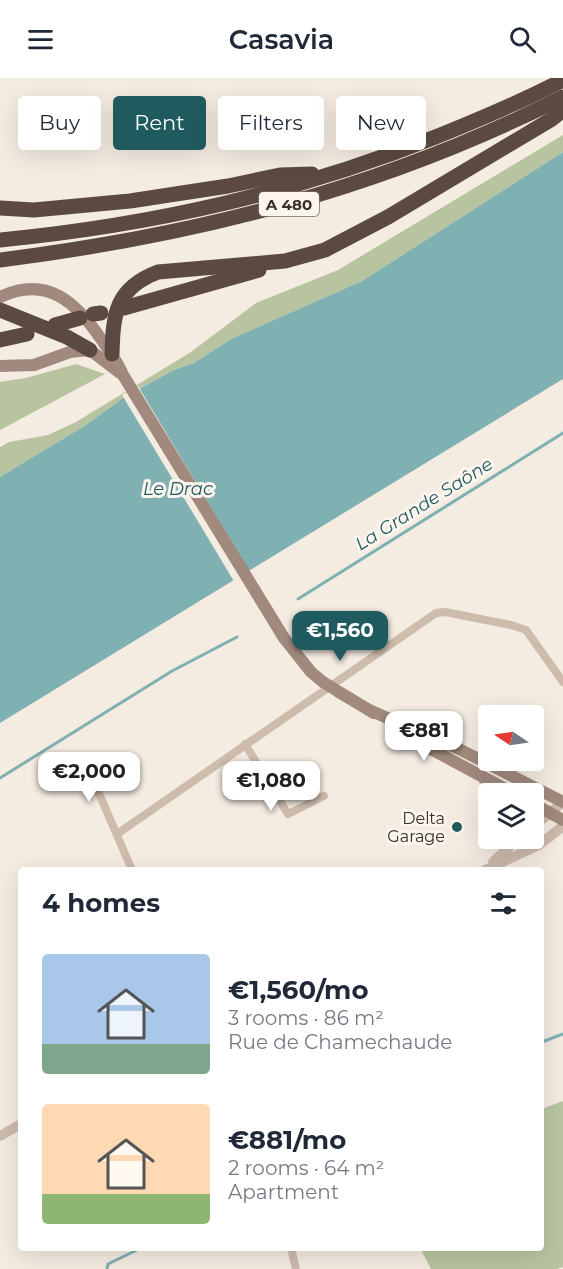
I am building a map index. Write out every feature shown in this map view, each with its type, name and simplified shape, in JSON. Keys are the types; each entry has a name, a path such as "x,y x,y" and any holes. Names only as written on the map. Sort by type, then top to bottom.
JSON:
{"highway":[{"name":"A 480","path":"0,240 107,227 167,216 227,204 336,174 479,120 563,80"},
{"name":"A 480","path":"0,260 158,236 230,220 298,201 367,180 437,153 506,125 563,97"},
{"path":"124,308 256,272 326,250 388,217 552,119 563,110"},
{"path":"0,208 34,210 130,201 228,186 280,175 336,174"},
{"path":"112,354 112,324 117,305 130,288 144,277 158,272 285,261"},
{"path":"0,310 67,337 90,350"},
{"path":"55,326 91,315"},
{"path":"0,340 27,334"}],"main road":[{"path":"0,297 18,291 40,290 62,297 79,309 112,354 284,638 311,672 414,740 494,783"},
{"path":"0,366 34,365 70,352 90,350 123,375"},
{"path":"369,710 455,747 563,802"},
{"path":"544,809 563,820"}],"street":[{"path":"117,834 436,613 445,612 512,625 526,630 563,682"},
{"path":"245,744 288,814 324,796"},
{"path":"85,761 131,867"},
{"path":"462,765 486,783"},
{"path":"544,817 563,802"},
{"path":"491,867 539,845 563,826"},
{"path":"487,867 507,849"},
{"path":"520,849 521,853"},
{"path":"0,1136 18,1126"},
{"path":"292,1251 296,1269"}],"green space":[{"path":"563,135 563,152 362,281 231,339 194,363 174,370 123,398 86,425 0,477 0,447 9,442 48,435 76,422 191,352 256,303 338,270"},
{"path":"76,364 105,374 0,430 0,382 26,378"},
{"path":"563,1101 563,1267 557,1269 431,1269 422,1251 544,1251 544,1108"}],"water":[{"name":"Le Drac","path":"563,152 563,379 0,723 0,477 86,425 123,398 174,370 194,363 231,339 362,281"}],"pier":[{"path":"138,386 251,574 235,583 122,395"}],"waterway":[{"name":"La Grande Saône","path":"298,599 563,433"},
{"name":"La Grande Saône","path":"0,778 172,671 237,637"},
{"path":"544,1041 563,1034"},
{"path":"107,1269 108,1264 135,1251"}],"place":[{"name":"Delta Garage","path":"457,827"}]}
